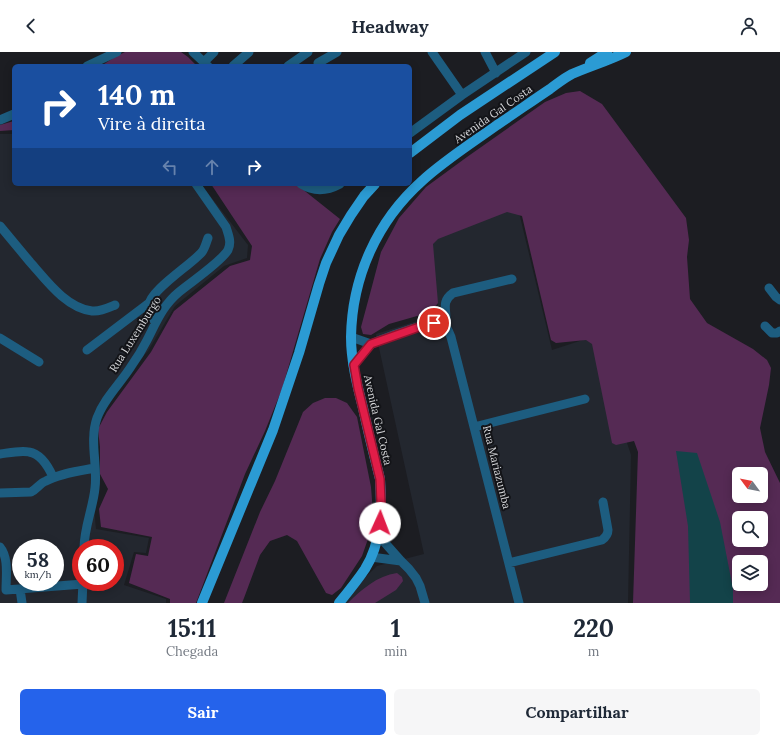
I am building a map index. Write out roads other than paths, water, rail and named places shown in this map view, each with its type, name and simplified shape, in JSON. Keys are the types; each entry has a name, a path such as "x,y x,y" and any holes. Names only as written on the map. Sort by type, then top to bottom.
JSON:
{"main road":[{"path":"412,151 460,115 555,52"},
{"path":"571,75 607,52"},
{"name":"Avenida Gal Costa","path":"339,603 366,568 371,557 378,535 381,510 380,479 358,388 351,338 354,301 359,280 368,255 379,233 410,192 438,167 571,75 626,52"},
{"path":"202,603 273,430 299,353 326,263 350,215 364,196 374,186"}],"street":[{"path":"91,64 116,52"},
{"path":"193,52 206,64 214,52"},
{"path":"235,64 250,52"},
{"path":"291,64 309,52 319,64 337,52"},
{"path":"432,52 462,96"},
{"path":"485,52 496,73"},
{"path":"412,132 526,52"},
{"path":"0,120 12,115"},
{"name":"Rua Luxemburgo","path":"85,539 95,487 94,434 97,419 103,405 131,367 146,342 155,322 169,301 222,258 228,250 230,242 226,227 197,186"},
{"path":"304,186 315,190 337,186"},
{"path":"0,226 57,292 74,305 99,312 115,306"},
{"path":"87,350 149,303 152,296 200,254 206,245 208,238"},
{"path":"354,365 371,344 434,323 440,323 445,326 446,300 453,293 512,279"},
{"path":"769,288 780,300"},
{"path":"149,303 151,314 155,322"},
{"name":"Rua Mariazumba","path":"445,326 451,337 519,603"},
{"path":"766,326 772,333 777,333 780,331"},
{"path":"0,338 39,362"},
{"path":"351,338 371,344"},
{"path":"474,427 585,399"},
{"path":"0,454 32,452 44,462 53,477"},
{"path":"0,493 31,492 43,482 53,477 95,468"},
{"path":"509,563 602,540 608,534 603,502"},
{"path":"378,535 416,578 425,603"},
{"path":"0,547 5,558 3,590"},
{"path":"371,557 401,561"},
{"path":"20,591 22,603"},
{"path":"82,603 83,591"}],"water":[{"path":"676,451 697,453 720,522 732,584 733,603 690,603 688,526"}]}
